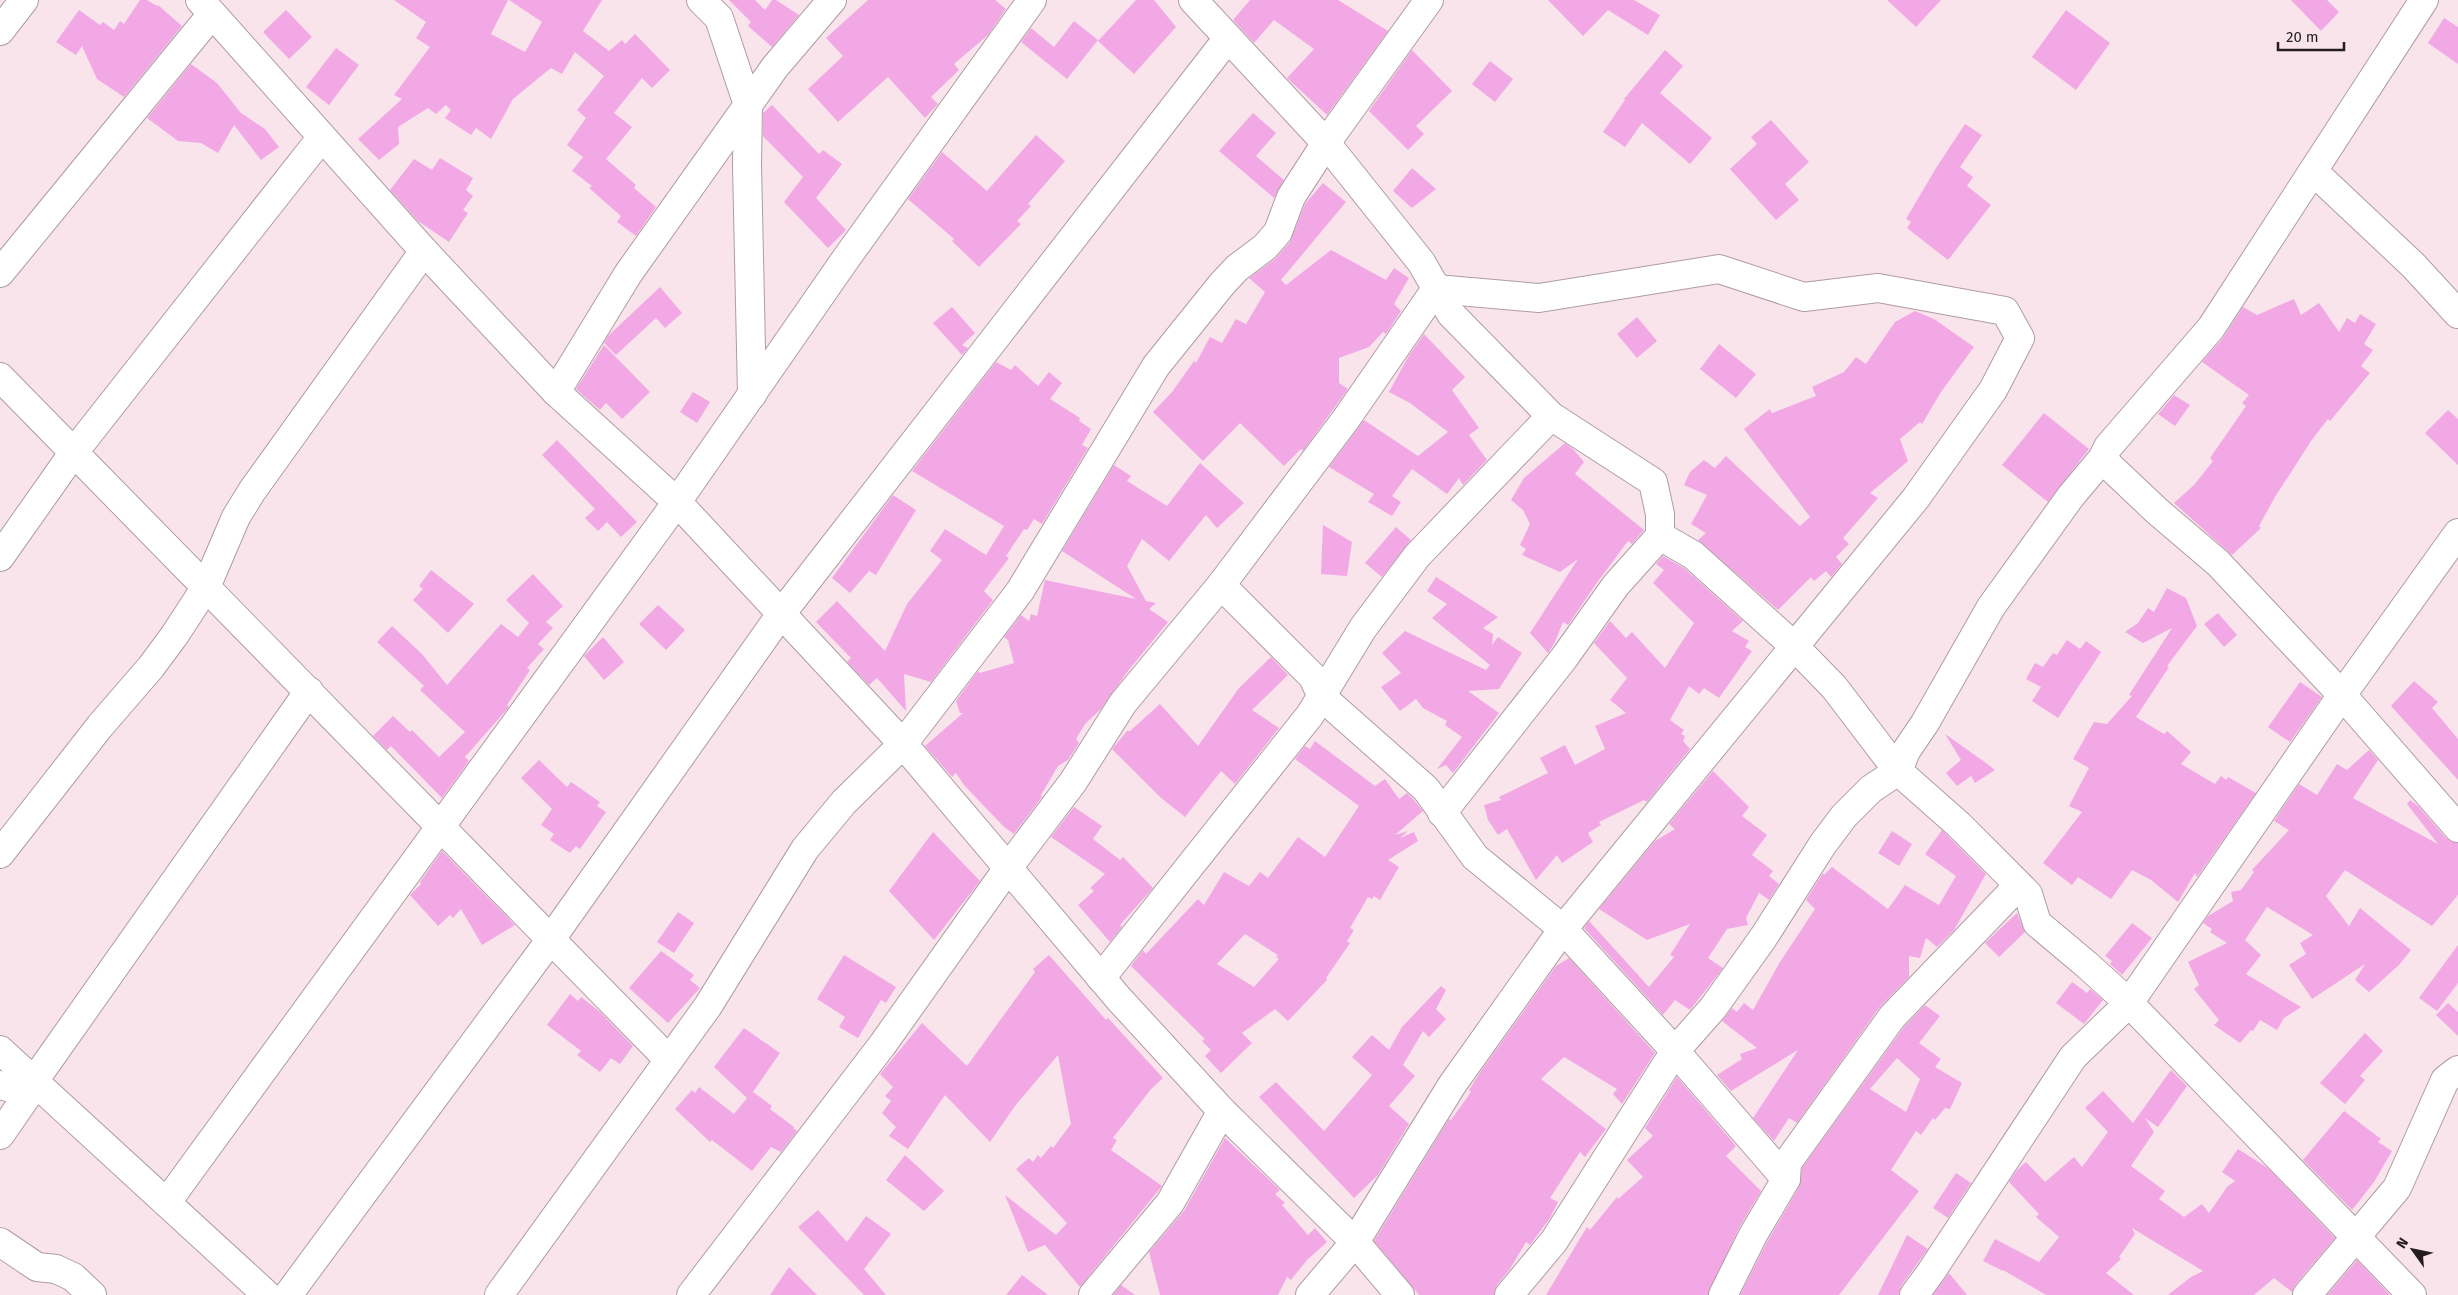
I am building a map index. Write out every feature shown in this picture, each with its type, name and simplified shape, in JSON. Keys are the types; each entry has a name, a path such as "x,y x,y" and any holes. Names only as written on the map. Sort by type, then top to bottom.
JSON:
{"street":[{"path":"0,31 24,0"},
{"path":"700,0 719,18 748,105 746,165 752,395"},
{"path":"556,392 628,274 775,67 832,0"},
{"path":"167,1202 677,502 845,260 1032,0"},
{"path":"1193,0 1326,144 1421,262 1451,314 1551,416 1653,482 1660,514 1660,536 1616,585 1564,658 1442,813"},
{"path":"499,1295 708,1006 805,849 844,802 903,744 1020,591 1156,366 1222,284 1238,268 1265,247 1278,232 1291,197 1326,144 1428,0"},
{"path":"1509,1295 1554,1241 1675,1050 1713,1008 1763,938 1822,844 1844,816 1871,789 1898,771 1906,751 1925,723 1991,607 2071,496 2102,459 2108,447 2211,328 2424,0"},
{"path":"0,274 206,7 424,251 556,392 677,502 903,744 1101,978 1222,1111 1355,1242 1400,1295"},
{"path":"288,1295 551,939 781,614 1228,38"},
{"path":"0,557 74,452 322,137"},
{"path":"2314,172 2414,266 2458,314"},
{"path":"0,854 100,726 151,667 206,587 236,517 252,491 424,251"},
{"path":"1310,1295 1355,1242 1452,1085 1562,929 1916,498 1993,390 2020,338 2005,311 1878,288 1804,297 1719,269 1540,298 1436,289"},
{"path":"691,1295 883,1044 1008,868 1074,782 1122,703 1221,585 1346,419 1436,289"},
{"path":"0,376 441,824 668,1059"},
{"path":"1101,978 1310,716 1363,628 1417,556 1551,416"},
{"path":"2102,459 2157,512 2218,563 2342,695 2458,828"},
{"path":"1914,1295 2073,1057 2129,1003 2342,695 2458,534"},
{"path":"1660,536 1693,555 1794,646 1834,687 1898,771 1959,825 2028,894 2037,923 2129,1003 2412,1295"},
{"path":"1221,585 1308,671 1313,677 1322,697 1426,789 1476,857 1562,929 1675,1050 1786,1179"},
{"path":"0,1135 309,691"},
{"path":"1723,1295 1752,1235 1786,1179 1788,1163 1892,1017 2018,886"},
{"path":"0,1050 32,1087 167,1202 267,1295"},
{"path":"2307,1295 2398,1188 2445,1080 2458,1070"},
{"path":"0,1085 32,1087"},
{"path":"1093,1295 1170,1203 1222,1111"},
{"path":"0,1242 37,1267 56,1270 73,1278 92,1295"}],"building":[{"path":"140,0 147,0 158,5 182,26 124,97 97,79 82,46 76,55 56,42 79,10 100,25 103,22 114,30 120,21 124,24"},
{"path":"394,0 508,0 491,34 525,52 542,22 509,0 602,0 583,31 609,51 622,40 625,44 635,34 670,70 652,88 642,78 614,113 632,127 606,159 636,185 634,188 656,207 636,236 617,222 621,216 589,188 592,186 572,171 583,157 567,145 586,118 577,110 604,76 575,52 562,74 551,68 513,99 491,139 476,128 471,135 445,118 451,110 446,105 436,114 428,108 398,127 399,144 379,160 358,139 402,99 394,95 430,47 416,38 426,22"},
{"path":"729,0 755,0 765,10 772,0 776,0 799,15 772,47 748,26 751,22"},
{"path":"868,0 995,0 1006,9 988,35 954,64 959,70 931,97 938,104 925,118 888,77 838,122 808,89 843,56 826,38"},
{"path":"1136,0 1154,0 1176,27 1134,74 1098,41"},
{"path":"1250,0 1338,0 1388,31 1327,115 1287,78 1314,49 1274,20 1254,43 1233,20"},
{"path":"1548,0 1634,0 1660,15 1648,35 1608,10 1583,36"},
{"path":"1887,0 1941,0 1916,27"},
{"path":"2291,0 2327,0 2339,12 2321,31"},
{"path":"286,10 312,37 289,59 263,32"},
{"path":"2066,10 2110,43 2076,90 2032,57"},
{"path":"2444,18 2458,27 2458,64 2428,43"},
{"path":"1074,21 1098,40 1067,79 1021,42 1031,28 1054,47"},
{"path":"336,48 359,65 329,105 306,87"},
{"path":"1412,50 1452,91 1416,126 1424,134 1408,150 1369,111"},
{"path":"1665,50 1683,66 1660,93 1712,138 1690,164 1642,123 1625,147 1603,132 1624,99"},
{"path":"1490,61 1513,79 1495,102 1472,84"},
{"path":"191,64 217,83 241,113 265,129 279,147 261,160 234,125 218,153 201,143 178,141 147,118"},
{"path":"772,105 819,154 823,150 842,164 816,198 846,230 828,248 784,202 803,177 763,136 763,113"},
{"path":"1253,113 1276,133 1256,156 1284,180 1274,198 1219,151"},
{"path":"1771,120 1809,162 1785,184 1799,200 1776,220 1730,169 1757,144 1751,137"},
{"path":"1965,124 1982,135 1960,167 1973,177 1967,186 1991,205 1948,260 1907,228 1911,222 1906,219"},
{"path":"1036,135 1065,161 1028,204 1031,206 1017,221 1021,224 979,267 952,241 954,239 908,199 942,152 987,191"},
{"path":"440,158 473,178 466,190 473,196 463,210 468,213 449,242 418,221 390,190 414,159 432,170"},
{"path":"1412,168 1436,189 1412,208 1393,191"},
{"path":"1323,183 1346,202 1281,280 1286,285 1331,250 1386,280 1394,268 1409,278 1394,304 1401,311 1386,334 1383,332 1369,347 1339,358 1339,383 1348,389 1303,451 1301,449 1284,466 1240,423 1203,461 1153,412 1172,392 1194,361 1196,363 1210,337 1222,343 1236,319 1246,324 1265,292 1249,278 1275,259 1290,242 1305,204"},
{"path":"660,287 682,313 665,328 656,318 616,355 604,343 608,336"},
{"path":"2294,299 2301,315 2319,303 2339,332 2347,318 2355,323 2360,314 2376,324 2364,344 2373,350 2361,366 2370,373 2330,421 2328,419 2311,441 2275,497 2259,526 2261,528 2232,555 2174,503 2194,485 2213,461 2210,458 2246,406 2242,403 2249,395 2202,362 2223,338 2243,307 2257,315"},
{"path":"952,307 975,333 962,345 968,348 962,355 933,323"},
{"path":"1915,311 1934,319 1974,347 1941,392 1922,424 1920,422 1900,439 1908,461 1870,493 1878,498 1843,538 1849,544 1836,557 1842,564 1831,577 1826,571 1814,581 1811,577 1778,610 1698,540 1706,533 1691,524 1707,495 1684,485 1690,472 1704,460 1715,468 1726,456 1800,526 1810,517 1744,429 1770,409 1772,413 1816,396 1812,387 1844,372 1856,357 1866,364 1895,322"},
{"path":"1637,317 1657,341 1637,358 1617,334"},
{"path":"1424,334 1465,377 1452,390 1479,428 1469,435 1487,460 1463,485 1459,478 1447,494 1412,469 1392,496 1401,502 1392,516 1368,502 1374,494 1329,467 1364,420 1418,456 1448,432 1410,403 1389,392 1408,357"},
{"path":"1719,344 1756,374 1736,398 1700,369"},
{"path":"604,345 650,392 622,419 606,403 600,410 576,389"},
{"path":"996,362 1011,370 1015,365 1038,386 1049,372 1062,383 1050,399 1080,418 1079,421 1091,429 1082,445 1088,448 1042,524 1034,519 1027,530 1024,529 1006,556 1009,558 984,591 993,600 931,682 904,674 906,711 877,678 869,685 847,662 851,658 816,622 837,601 885,651 907,604 942,560 930,551 945,529 986,555 1004,526 912,471"},
{"path":"693,392 710,402 697,423 680,412"},
{"path":"2174,395 2190,405 2175,426 2158,414"},
{"path":"2448,410 2458,419 2458,465 2425,433"},
{"path":"2044,413 2089,449 2048,502 2002,465"},
{"path":"557,440 637,522 621,537 607,522 598,531 585,518 595,509 542,455"},
{"path":"1565,443 1584,462 1575,474 1644,530 1632,544 1628,541 1568,625 1563,622 1548,653 1530,633 1578,559 1560,572 1522,555 1526,549 1520,545 1530,524 1523,510 1511,500 1524,478"},
{"path":"1200,463 1244,503 1217,528 1206,515 1169,561 1142,539 1127,566 1146,601 1156,603 1149,609 1168,622 1128,671 1101,709 1085,724 1076,739 1079,743 1068,760 1058,766 1041,795 1042,797 1014,834 1004,827 964,785 956,773 952,777 925,746 963,713 960,713 956,701 978,671 980,673 1014,663 1008,640 1004,637 1021,615 1029,621 1031,614 1037,616 1045,580 1136,599 1062,551 1114,465 1131,476 1127,481 1167,506"},
{"path":"893,495 916,510 876,575 869,571 850,593 832,578"},
{"path":"1323,525 1352,542 1347,576 1321,574"},
{"path":"1396,527 1411,540 1382,577 1365,563"},
{"path":"1663,556 1684,568 1743,621 1732,631 1749,641 1745,647 1752,651 1719,698 1704,688 1699,694 1689,686 1670,720 1684,730 1681,734 1685,736 1683,741 1690,749 1647,802 1644,800 1599,822 1601,825 1588,833 1593,842 1562,863 1557,855 1536,880 1507,829 1498,835 1488,820 1484,805 1501,800 1499,797 1548,773 1540,758 1565,745 1575,765 1605,749 1595,726 1626,713 1610,700 1627,678 1594,643 1610,621 1626,638 1632,632 1665,668 1694,623 1653,583 1664,570 1656,564"},
{"path":"431,570 474,604 448,633 413,600 423,589 419,586"},
{"path":"533,574 563,606 546,622 553,628 538,644 544,649 527,668 530,670 507,705 509,707 465,757 469,761 442,798 391,746 387,750 373,736 393,716 410,732 412,730 439,757 465,732 420,690 424,686 377,642 392,626 422,654 447,685 501,624 518,637 529,623 506,600"},
{"path":"1436,577 1498,617 1483,628 1493,634 1492,645 1498,637 1522,653 1499,689 1468,691 1499,713 1453,773 1446,765 1437,769 1462,737 1445,725 1447,721 1423,708 1416,699 1400,711 1381,687 1401,673 1382,653 1405,631 1486,670 1490,665 1432,618 1447,604 1427,591"},
{"path":"2167,588 2186,598 2197,626 2167,666 2169,667 2136,717 2164,734 2167,731 2191,752 2181,764 2215,784 2221,776 2226,780 2228,777 2256,793 2197,877 2195,873 2178,902 2151,880 2132,870 2111,899 2078,877 2072,885 2043,863 2082,812 2069,806 2089,768 2073,759 2094,722 2107,724 2132,696 2129,695 2172,628 2143,643 2125,632 2138,623 2148,608 2154,612"},
{"path":"658,605 685,630 666,650 639,624"},
{"path":"2218,613 2237,635 2224,647 2204,624"},
{"path":"603,637 624,662 604,680 584,656"},
{"path":"2067,640 2080,649 2086,641 2101,652 2058,718 2032,701 2041,687 2026,679 2035,663 2043,667 2053,653 2057,655"},
{"path":"1271,657 1288,675 1252,710 1279,728 1235,784 1221,771 1185,817 1160,797 1112,749 1127,731 1130,731 1160,704 1198,746 1239,688"},
{"path":"2414,681 2438,702 2432,708 2458,739 2458,780 2391,706"},
{"path":"2300,682 2322,697 2290,742 2268,727"},
{"path":"1945,734 1995,770 1975,783 1971,776 1957,786 1946,773 1961,760"},
{"path":"1315,741 1375,786 1385,779 1399,799 1407,793 1423,811 1395,835 1408,831 1400,838 1414,832 1418,841 1388,860 1399,867 1380,900 1374,896 1372,899 1368,897 1350,928 1354,930 1347,941 1350,943 1326,978 1327,980 1288,1021 1275,1009 1242,1033 1252,1043 1221,1073 1205,1056 1211,1050 1202,1041 1205,1039 1131,966 1143,950 1146,954 1198,899 1204,905 1224,872 1249,886 1260,872 1268,878 1298,837 1325,857 1359,806 1295,759 1305,746 1310,749","holes":["1245,934 1278,955 1276,957 1279,959 1254,987 1217,964"]},
{"path":"2369,750 2378,760 2353,798 2438,844 2407,804 2410,800 2418,806 2446,838 2458,843 2458,895 2432,926 2345,870 2326,896 2349,926 2360,908 2411,950 2399,965 2369,992 2355,980 2365,964 2312,999 2289,965 2306,954 2300,943 2313,935 2267,907 2245,940 2261,955 2246,974 2301,1007 2284,1018 2277,1030 2260,1020 2253,1031 2251,1030 2240,1043 2214,1025 2219,1020 2194,989 2199,985 2188,962 2227,943 2210,932 2212,929 2203,923 2208,916 2233,901 2231,892 2241,890 2254,872 2252,870 2289,830 2274,821 2299,784 2317,795 2337,764 2347,770"},
{"path":"539,760 567,787 571,782 600,802 597,806 606,812 580,849 576,846 570,853 550,840 554,834 541,825 552,809 521,778"},
{"path":"1713,771 1749,807 1742,816 1767,835 1752,855 1773,871 1769,876 1779,884 1769,900 1759,893 1746,918 1748,925 1727,929 1708,958 1723,968 1690,1010 1675,1000 1663,1015 1584,928 1589,921 1649,987 1674,957 1670,955 1690,924 1647,940 1599,909 1655,841 1675,829 1669,824"},
{"path":"1074,807 1102,826 1093,839 1120,860 1123,857 1153,888 1120,925 1122,927 1110,942 1078,905 1094,891 1090,888 1105,874 1051,837"},
{"path":"1942,830 1986,874 1954,930 1937,947 1926,938 1920,958 1909,956 1909,977 1879,1008 1797,1123 1789,1118 1774,1141 1753,1118 1798,1050 1731,1091 1717,1075 1742,1059 1740,1054 1757,1048 1722,1021 1732,1008 1737,1012 1744,1003 1753,1010 1780,962 1815,909 1806,900 1823,873 1824,875 1832,867 1888,909 1905,885 1939,905 1956,876 1925,854"},
{"path":"1892,831 1912,844 1899,866 1878,853"},
{"path":"933,832 980,881 934,940 889,891"},
{"path":"442,851 515,925 482,945 461,909 453,918 450,915 438,926 410,895 421,884 420,882"},
{"path":"678,912 694,923 674,953 657,942"},
{"path":"2017,913 2025,932 1999,957 1985,943"},
{"path":"2132,923 2152,938 2122,975 2110,964 2112,961 2105,956"},
{"path":"2458,945 2458,983 2437,1011 2419,998"},
{"path":"661,951 694,975 690,980 700,988 668,1023 629,988"},
{"path":"844,955 896,987 886,1003 881,1000 858,1038 839,1027 845,1017 817,999"},
{"path":"1049,955 1106,1020 1108,1018 1163,1078 1151,1089 1113,1138 1117,1140 1111,1150 1162,1186 1080,1287 1045,1245 1028,1252 1005,1195 1056,1235 1067,1223 1016,1169 1029,1158 1033,1162 1038,1155 1041,1158 1051,1146 1053,1148 1071,1124 1058,1055 1015,1106 990,1142 945,1095 908,1149 889,1136 896,1127 882,1113 891,1101 885,1096 893,1087 880,1074 922,1023 967,1066 1035,972 1033,969"},
{"path":"1569,958 1655,1053 1622,1104 1613,1094 1617,1089 1564,1057 1541,1079 1606,1129 1585,1157 1580,1152 1550,1198 1558,1202 1550,1218 1530,1245 1526,1242 1510,1269 1497,1285 1494,1295 1419,1295 1374,1241 1449,1119 1451,1120 1471,1092 1469,1090 1481,1071 1556,966"},
{"path":"2072,982 2087,993 2090,989 2103,1000 2084,1024 2056,1003"},
{"path":"1441,986 1446,990 1436,1009 1446,1019 1429,1037 1423,1031 1403,1065 1415,1076 1389,1106 1409,1124 1378,1175 1354,1198 1259,1097 1276,1082 1324,1131 1372,1075 1352,1057 1372,1035 1389,1050 1402,1027"},
{"path":"570,994 578,1001 581,997 599,1011 633,1046 620,1064 611,1058 600,1072 577,1055 581,1051 547,1025"},
{"path":"2448,1003 2458,1012 2458,1036 2436,1015"},
{"path":"1925,1005 1940,1016 1919,1043 1941,1059 1935,1067 1962,1083 1950,1109 1945,1108 1935,1120 1933,1118 1921,1135 1916,1131 1891,1170 1919,1191 1839,1295 1740,1295 1767,1242 1799,1187 1802,1168 1904,1027","holes":["1897,1058 1920,1079 1906,1112 1870,1089"]},
{"path":"744,1028 780,1053 753,1092 772,1106 770,1109 797,1131 781,1152 771,1147 752,1171 712,1140 710,1142 675,1109 692,1090 695,1093 699,1087 734,1114 747,1098 714,1067"},
{"path":"2365,1033 2383,1051 2360,1076 2365,1080 2345,1104 2320,1083"},
{"path":"2171,1070 2187,1086 2158,1127 2145,1118 2154,1132 2131,1166 2165,1191 2159,1199 2184,1217 2202,1204 2209,1213 2227,1187 2235,1181 2222,1172 2238,1149 2268,1168 2335,1238 2295,1285 2292,1292 2274,1278 2254,1295 2168,1295 2191,1277 2203,1271 2132,1228 2135,1234 2119,1257 2121,1259 2106,1273 2134,1295 2046,1295 2003,1270 1983,1261 1995,1239 2039,1262 2059,1237 2036,1217 2039,1214 2009,1182 2017,1170 2026,1162 2045,1182 2074,1157 2082,1167 2108,1132 2085,1108 2103,1091 2133,1123"},
{"path":"1677,1077 1736,1146 1726,1156 1761,1191 1739,1228 1708,1295 1546,1295 1587,1227 1590,1230 1617,1197 1618,1199 1643,1177 1627,1160 1653,1136 1645,1128"},
{"path":"2344,1111 2381,1139 2378,1142 2392,1151 2374,1182 2352,1210 2303,1160"},
{"path":"1225,1138 1280,1190 1275,1194 1285,1203 1282,1205 1308,1235 1315,1228 1327,1242 1307,1260 1291,1280 1287,1277 1278,1295 1160,1295 1149,1252 1184,1211"},
{"path":"905,1155 944,1191 924,1211 886,1180"},
{"path":"1956,1173 1971,1183 1948,1218 1933,1208"},
{"path":"818,1210 847,1242 866,1216 891,1234 864,1269 886,1295 864,1295 798,1227"},
{"path":"1907,1235 1928,1249 1901,1286 1899,1295 1878,1295"},
{"path":"2357,1260 2390,1295 2327,1295"},
{"path":"789,1267 817,1295 770,1295"},
{"path":"1949,1273 1967,1295 1933,1295"},
{"path":"1022,1275 1048,1295 1006,1295"},
{"path":"1121,1285 1135,1295 1113,1295"}]}
